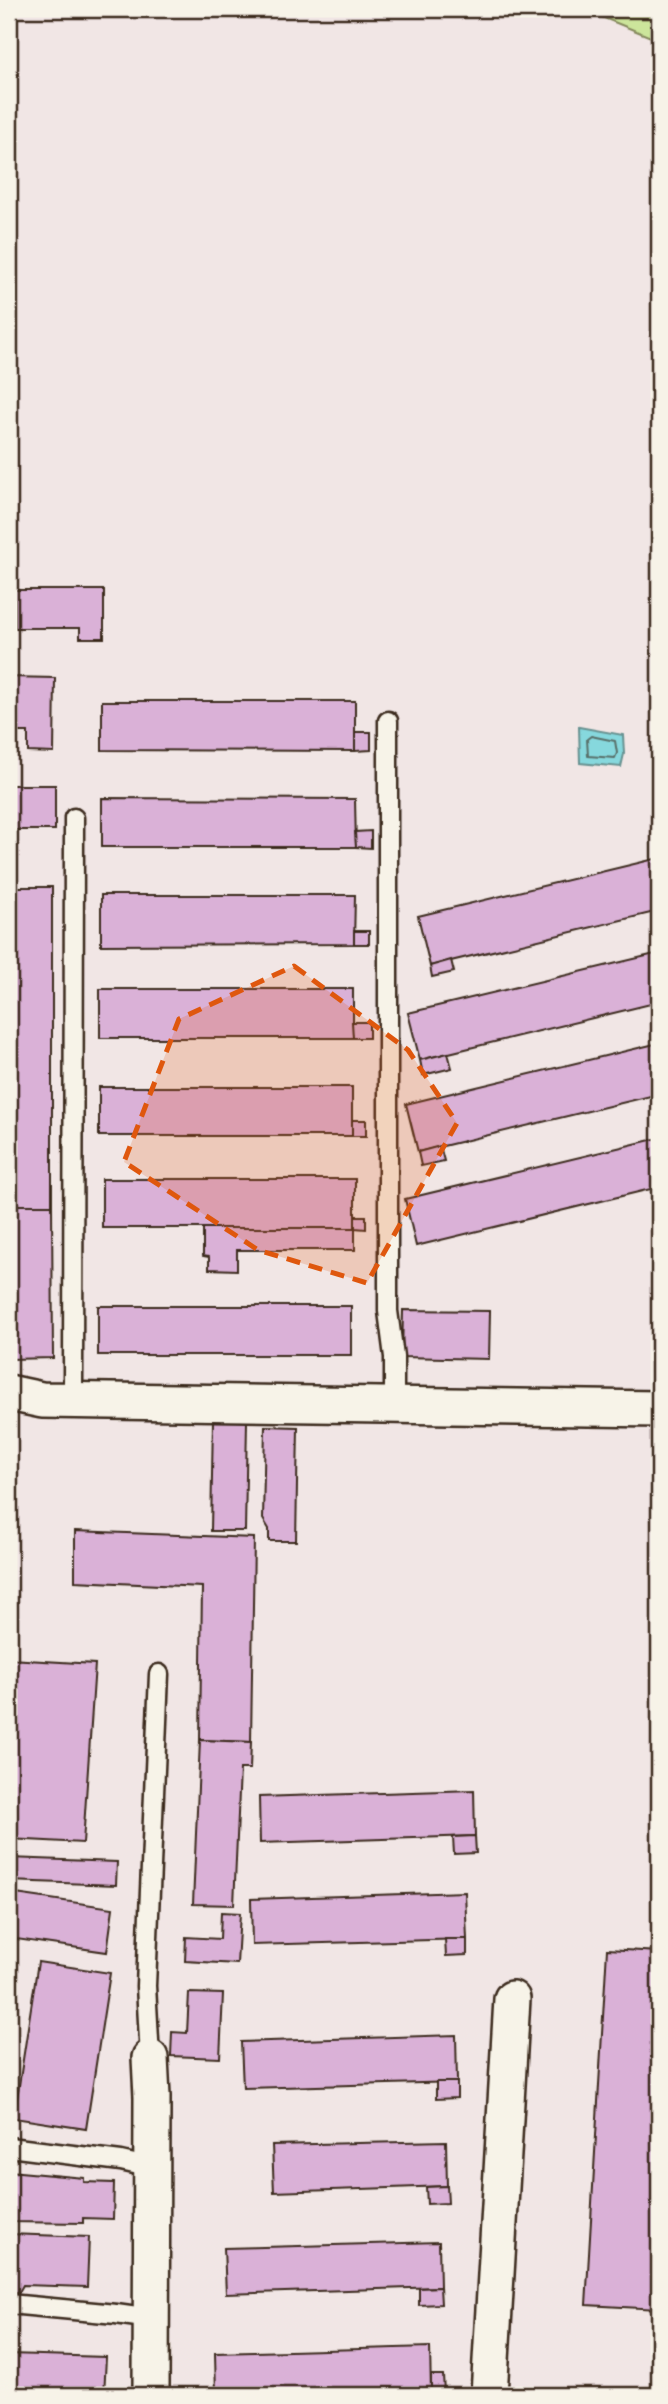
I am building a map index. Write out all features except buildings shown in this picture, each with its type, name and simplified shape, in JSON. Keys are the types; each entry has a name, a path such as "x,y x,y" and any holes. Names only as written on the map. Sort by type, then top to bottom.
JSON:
{"street":[{"path":"9,1393 42,1400 73,1401 659,1409"},
{"path":"489,2395 512,1999"},
{"path":"150,2058 151,2395"}],"lane":[{"path":"388,721 388,1311 394,1357 394,1406"},
{"path":"73,1401 74,818"},
{"path":"150,2058 146,1986 159,1674"},
{"path":"9,2147 121,2161 152,2168"},
{"path":"9,2304 151,2319"}],"highlighted area":[{"path":"294,966 408,1050 457,1123 367,1283 258,1250 124,1162 179,1019"}],"green space":[{"path":"582,9 659,9 659,42 656,39"}],"water":[{"path":"579,727 623,735 624,754 621,767 580,763"}]}
